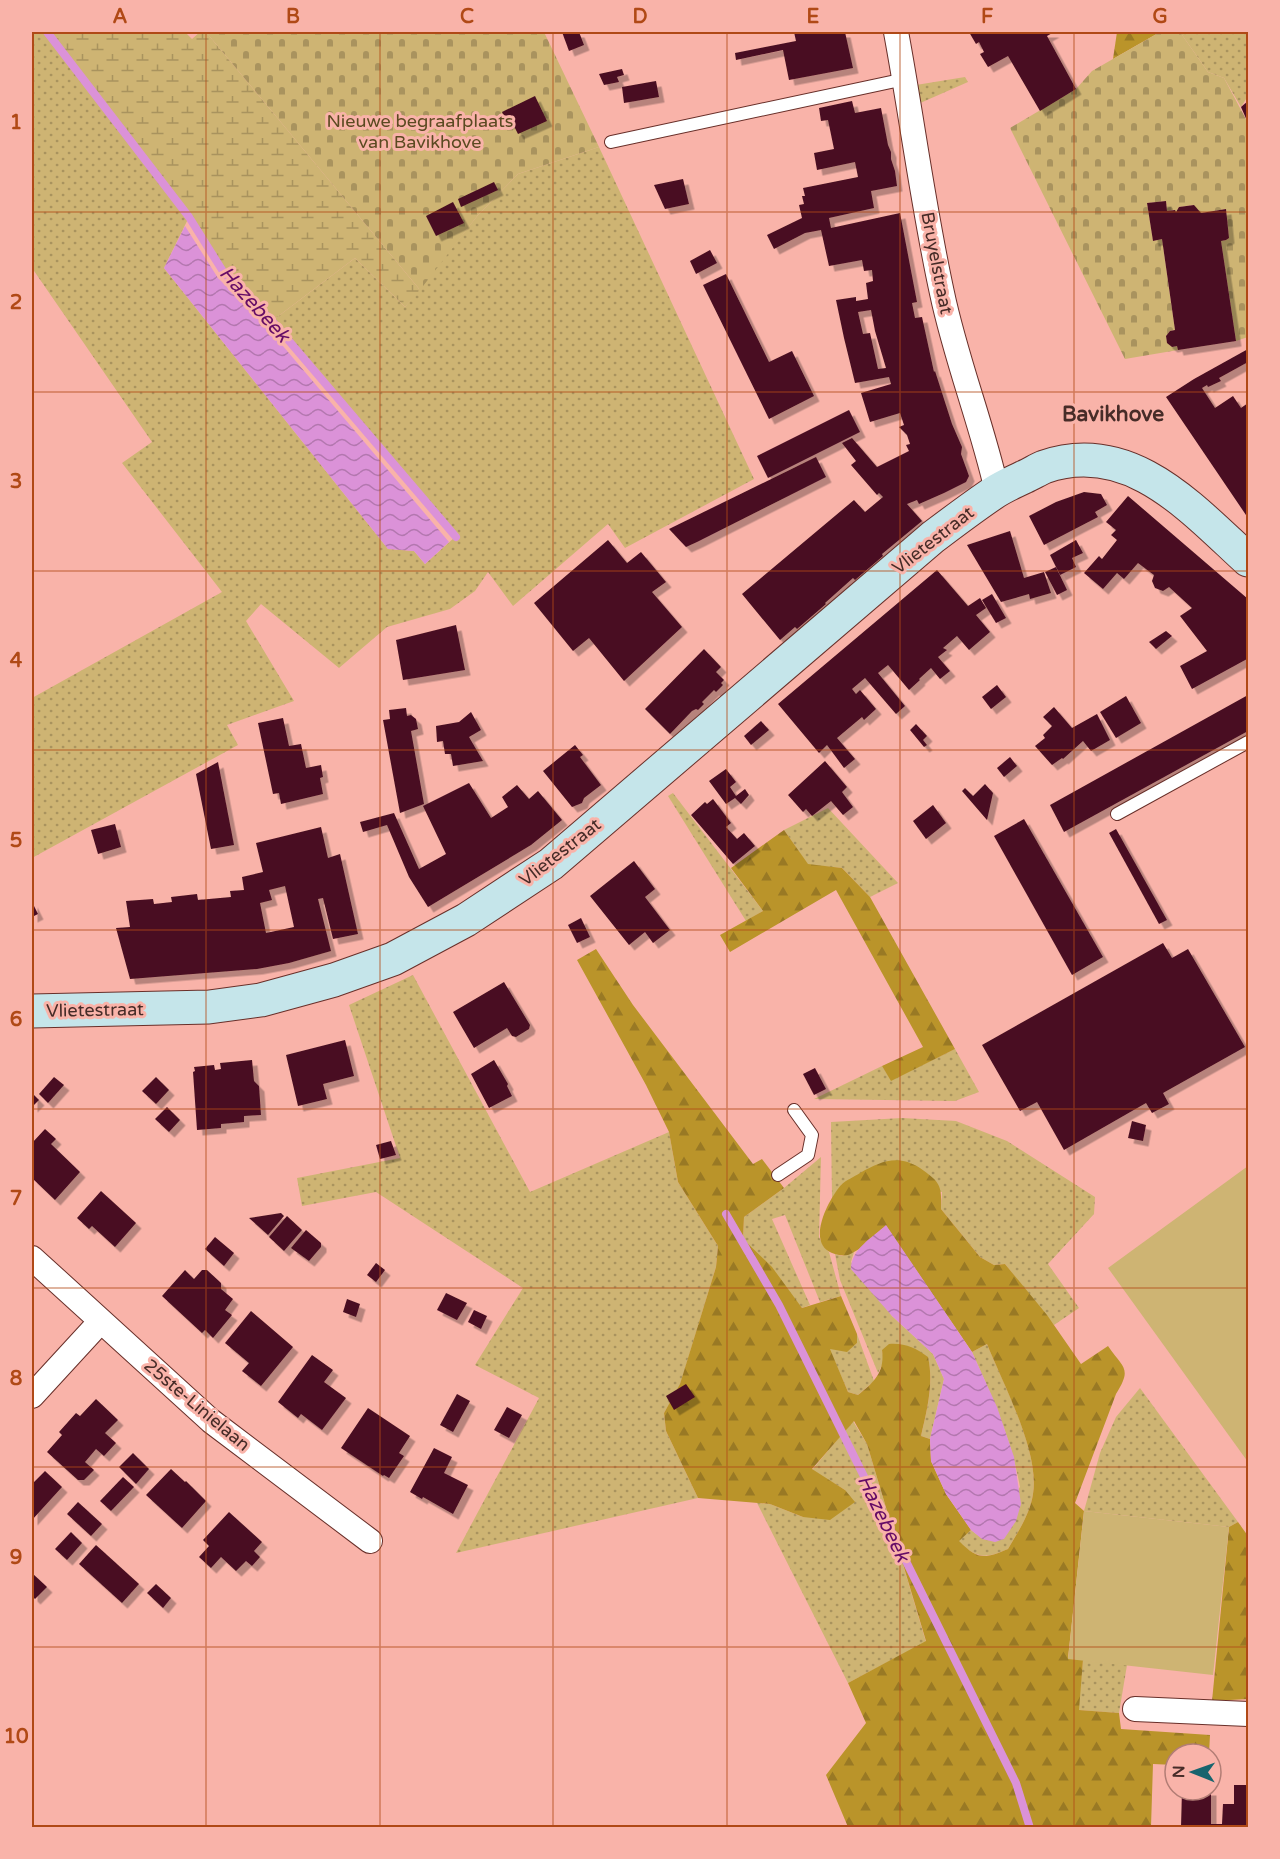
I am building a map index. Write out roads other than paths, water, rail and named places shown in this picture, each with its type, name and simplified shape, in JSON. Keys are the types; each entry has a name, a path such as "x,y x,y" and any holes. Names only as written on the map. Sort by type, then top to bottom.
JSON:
{"street":[{"name":"Bruyelstraat","path":"896,32 942,293 997,490"},
{"name":"Vlietestraat","path":"32,1011 209,1008 261,1000 334,980 393,958 466,920 551,864 933,537 997,490 1044,467 1088,460 1122,465 1139,472 1181,500 1248,560"},
{"name":"25ste-Linielaan","path":"32,1258 211,1421 370,1541"},
{"path":"32,1396 100,1322"},
{"path":"1135,1709 1248,1714"}],"lane":[{"path":"611,142 905,79"},
{"path":"1118,814 1248,742"},
{"path":"778,1175 808,1155 812,1135 794,1110"}],"water":[{"path":"185,226 218,278 266,326 449,542 425,564 414,551 388,549 164,268"},
{"path":"886,1225 972,1352 997,1407 1014,1457 1021,1504 1016,1521 1004,1539 995,1542 982,1539 971,1530 946,1494 931,1461 930,1439 944,1379 933,1354 892,1316 851,1269 858,1250"}],"waterway":[{"name":"Hazebeek","path":"47,32 189,217 224,273 272,321 456,537"},
{"name":"Hazebeek","path":"726,1214 779,1305 1016,1783 1030,1828"}],"district":[{"name":"Bavikhove","path":"1113,414"}],"park label":[{"name":"Nieuwe begraafplaats van Bavikhove","path":"420,131"}]}
